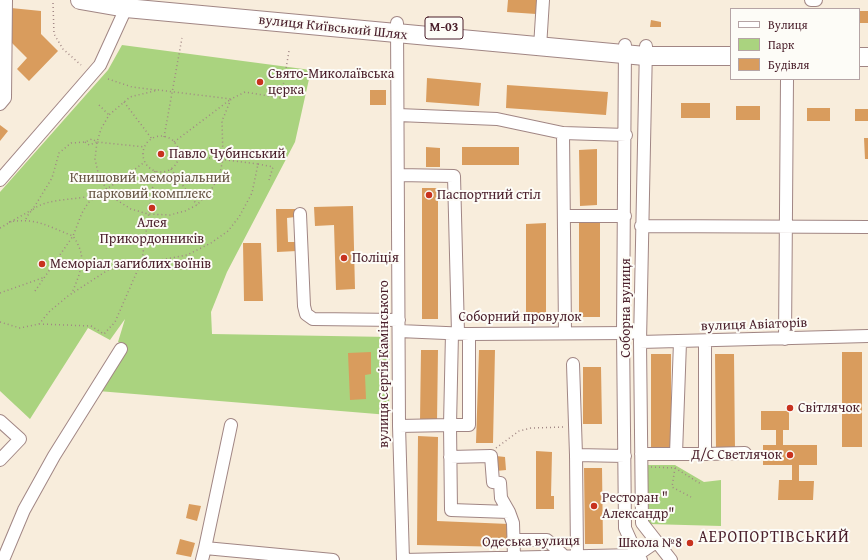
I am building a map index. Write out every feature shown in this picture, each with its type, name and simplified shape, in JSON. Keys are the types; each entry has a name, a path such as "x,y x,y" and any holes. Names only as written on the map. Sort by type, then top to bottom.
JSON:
{"highway":[{"name":"вулиця Київський Шлях","path":"80,0 540,43 730,56"},
{"name":"вулиця Київський Шлях","path":"157,0 397,29"},
{"name":"вулиця Київський Шлях","path":"646,51 730,47"}],"street":[{"path":"0,104 5,98 2,78 6,0"},
{"path":"540,43 543,0"},
{"path":"811,0 820,0"},
{"path":"0,180 100,65 127,4"},
{"name":"вулиця Сергія Камінського","path":"397,29 399,426 403,560"},
{"name":"Соборна вулиця","path":"626,50 624,332 625,528 639,557"},
{"name":"Соборна вулиця","path":"646,51 641,226 640,337 642,523 672,560"},
{"path":"785,339 787,80"},
{"path":"398,115 497,119 563,133 626,135"},
{"path":"563,133 565,332"},
{"path":"398,175 454,176 459,333 469,425 399,426"},
{"name":"Соборний провулок","path":"300,214 304,306 306,314 313,319 399,325 459,333 624,332 640,337"},
{"path":"564,216 625,216"},
{"path":"641,226 868,227"},
{"path":"459,333 450,425 451,510 508,512"},
{"name":"вулиця Авіаторів","path":"640,337 680,342 705,342 868,336"},
{"path":"676,454 680,342"},
{"path":"705,342 705,454"},
{"path":"4,560 24,510 43,476 121,349"},
{"path":"573,364 578,558"},
{"path":"0,420 20,439 0,460"},
{"path":"202,560 231,425"},
{"path":"641,454 745,453"},
{"path":"576,455 625,456"},
{"path":"450,457 491,456 493,482 500,483 501,498 513,523 514,557"},
{"path":"514,540 547,540 564,556"},
{"path":"639,557 656,542"},
{"path":"205,548 333,560"},
{"name":"Одеська вулиця","path":"403,560 564,556 578,558 639,557"}],"path":[{"path":"53,3 54,34 64,49 81,65"},
{"path":"164,136 182,38"},
{"path":"174,142 232,98 245,92 281,98 289,51"},
{"path":"108,79 132,87 232,98"},
{"path":"158,90 130,98 109,116 101,129 97,142 95,159 99,176 106,188 116,199 131,208 148,214 170,215 184,211 196,205 213,187 220,173 223,159 222,121 232,98"},
{"path":"124,102 152,139"},
{"path":"99,105 109,116"},
{"path":"164,136 174,142 179,154 176,165 171,170 160,172 155,171 145,162 143,157 145,147 152,139 164,136"},
{"path":"26,220 52,178 59,153 70,143 85,142 92,139 97,142 145,147"},
{"path":"85,142 89,145 97,142"},
{"path":"179,154 273,167 270,180"},
{"path":"35,292 73,236 88,202 145,162"},
{"path":"39,324 50,311 72,293 108,270 142,260 160,260 187,255 212,243 228,231 239,217 252,193 258,164"},
{"path":"171,170 196,205"},
{"path":"0,322 20,328 39,324 91,326 104,334 114,322 142,260 155,171"},
{"path":"0,228 33,209 69,198 98,194"},
{"path":"7,223 26,220 54,228 73,236 83,255 82,264 72,293"},
{"path":"0,293 45,277"},
{"path":"486,457 519,431 531,428 575,427"},
{"path":"645,467 675,468 701,484"},
{"path":"675,468 672,487 690,496"}],"green space":[{"name":"Книшовий меморіальний парковий комплекс","path":"122,45 311,70 295,142 227,272 211,312 212,334 390,337 389,415 98,391 127,347 118,342 125,319 110,340 88,328 30,419 0,391 0,192 108,70"},
{"path":"647,465 675,465 704,482 721,480 721,526 649,524"}],"building":[{"path":"508,0 537,0 536,14 507,12"},
{"path":"11,8 41,11 41,34 58,51 29,81 17,69 27,58 9,40"},
{"path":"860,11 868,11 868,23 860,23"},
{"path":"651,20 661,22 661,27 650,27"},
{"path":"427,78 481,83 479,106 426,102"},
{"path":"507,85 608,92 606,115 506,108"},
{"path":"370,90 386,90 386,105 370,105"},
{"path":"681,103 710,103 710,118 681,118"},
{"path":"736,106 760,106 760,120 736,120"},
{"path":"807,108 830,108 830,121 807,121"},
{"path":"855,109 868,109 868,121 855,121"},
{"path":"0,125 8,131 0,141"},
{"path":"864,138 868,138 868,159 865,159"},
{"path":"426,147 440,148 440,167 426,167"},
{"path":"462,147 519,147 519,165 462,165"},
{"path":"597,149 597,205 580,206 579,150"},
{"path":"422,188 438,188 438,319 422,319"},
{"name":"Поліція","path":"353,206 355,289 336,290 334,225 315,226 314,207"},
{"path":"276,209 295,209 295,217 287,218 288,242 297,242 297,251 277,252"},
{"path":"546,223 546,319 526,319 526,224"},
{"path":"579,223 600,223 600,317 579,317"},
{"path":"243,243 261,243 263,301 244,301"},
{"path":"421,350 438,350 437,422 420,421"},
{"path":"479,350 495,350 493,443 476,443"},
{"path":"371,352 371,374 365,375 366,399 350,400 348,353"},
{"path":"842,352 862,352 862,447 842,447"},
{"path":"651,354 671,354 671,451 651,451"},
{"path":"715,354 734,354 735,450 716,450"},
{"path":"583,367 601,367 602,424 583,424"},
{"name":"Д/С Светлячок","path":"761,411 789,411 789,430 783,430 783,445 817,445 817,465 799,465 799,481 814,481 813,500 778,500 779,480 792,480 792,465 763,465 763,445 776,445 776,430 761,430"},
{"path":"418,436 438,437 437,521 509,524 508,547 417,545"},
{"path":"536,451 552,452 551,496 554,496 554,509 536,509"},
{"path":"496,456 505,457 506,470 496,471"},
{"name":"Ресторан \" Александр\"","path":"584,468 602,468 603,544 585,544"},
{"path":"189,504 201,506 197,521 186,518"},
{"path":"180,539 195,543 191,557 176,554"}],"place":[{"name":"Свято-Миколаївська церка","path":"260,82"},
{"name":"Павло Чубинський","path":"161,154"},
{"name":"Паспортний стіл","path":"429,195"},
{"name":"Алея Прикордонників","path":"152,208"},
{"name":"Поліція","path":"344,258"},
{"name":"Меморіал загиблих воїнів","path":"42,264"},
{"name":"Світлячок","path":"790,408"},
{"name":"Д/С Светлячок","path":"790,455"},
{"name":"Ресторан \" Александр\"","path":"594,506"},
{"name":"Школа №8","path":"690,543"}],"district":[{"name":"АЕРОПОРТІВСЬКИЙ","path":"774,538"}]}
